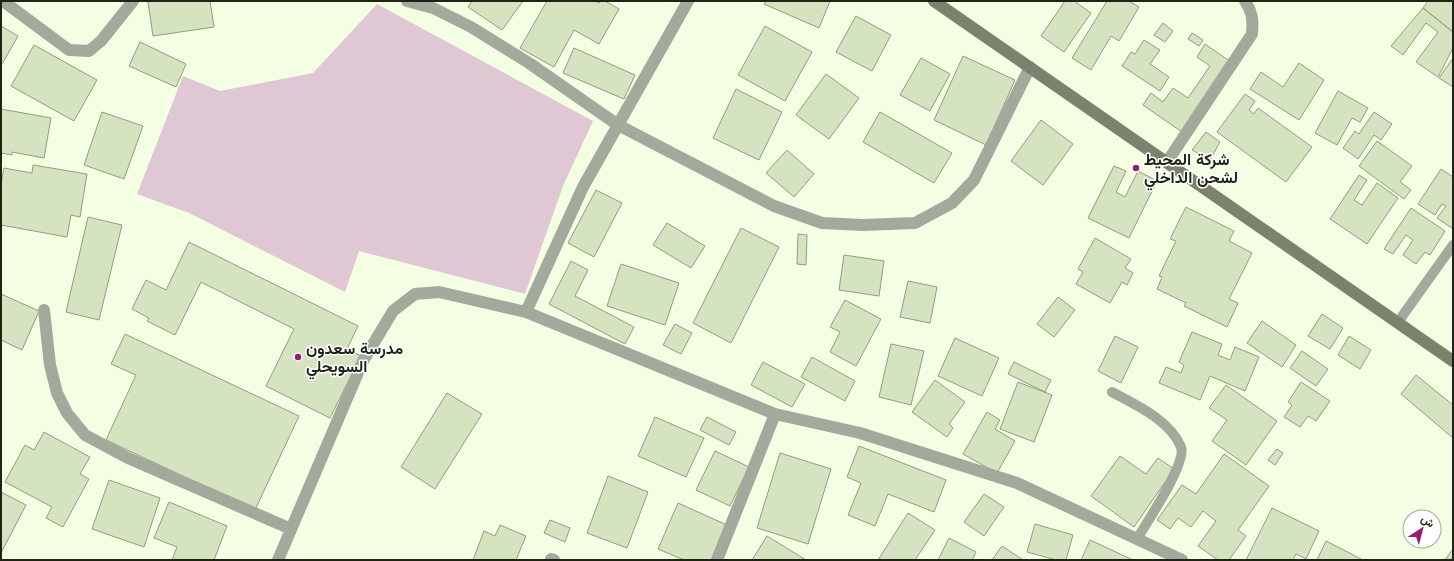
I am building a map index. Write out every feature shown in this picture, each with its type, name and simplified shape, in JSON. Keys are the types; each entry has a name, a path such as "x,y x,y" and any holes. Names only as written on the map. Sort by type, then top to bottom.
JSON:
{"street":[{"path":"4,1 69,50 88,51 101,41 133,1"},
{"path":"407,1 435,4 529,63 618,125 774,206 822,223 863,225 915,222 952,203 974,180 1030,67"},
{"path":"526,312 583,187 688,1"},
{"path":"934,1 1453,361"},
{"path":"1167,162 1252,34 1252,11 1245,1"},
{"path":"278,560 363,361 393,311 415,294 439,292 526,312 775,414 860,433 1017,483 1180,560"},
{"path":"44,310 50,365 57,393 67,413 85,435 128,458 291,529"},
{"path":"717,560 775,414"}],"lane":[{"path":"1398,322 1453,245"},
{"path":"1112,392 1149,413 1170,432 1181,447 1182,454 1178,468 1137,539"}],"shaded area":[{"path":"377,4 593,121 563,186 525,294 359,251 345,292 189,213 137,194 183,76 220,91 313,73"}],"building":[{"path":"210,1 214,27 153,36 148,2"},
{"path":"472,1 523,1 502,30 468,7"},
{"path":"547,1 595,1 599,3 601,1 605,1 619,9 599,44 574,30 554,67 520,48"},
{"path":"766,1 830,1 819,28 764,4"},
{"path":"1065,1 1074,1 1091,13 1064,52 1041,36"},
{"path":"1107,1 1129,1 1139,7 1119,41 1111,36 1091,70 1072,58"},
{"path":"1428,1 1453,1 1453,32 1423,8"},
{"path":"1423,8 1453,32 1453,48 1438,77 1416,62 1438,32 1426,23 1403,55 1391,46"},
{"path":"856,16 891,35 872,71 836,52"},
{"path":"1163,23 1173,31 1165,42 1154,35"},
{"path":"1,26 18,36 2,64 1,64"},
{"path":"765,26 812,52 785,101 738,75"},
{"path":"1192,33 1203,40 1199,46 1188,39"},
{"path":"1144,40 1160,50 1150,64 1169,77 1160,91 1122,66 1131,52 1135,54"},
{"path":"140,42 186,64 176,87 129,66"},
{"path":"1205,44 1231,62 1182,132 1143,105 1151,93 1163,102 1173,88 1188,98 1210,66 1197,57"},
{"path":"34,45 97,80 74,121 11,86"},
{"path":"574,48 635,75 624,99 563,73"},
{"path":"963,56 1015,80 986,145 934,120"},
{"path":"921,58 950,74 930,111 900,95"},
{"path":"1453,58 1453,87 1439,78"},
{"path":"1299,63 1324,80 1299,120 1250,89 1261,72 1283,87"},
{"path":"826,74 859,98 829,139 796,115"},
{"path":"736,89 782,112 759,160 713,138"},
{"path":"1338,91 1368,108 1360,122 1352,118 1337,145 1315,133"},
{"path":"1245,94 1255,101 1249,110 1254,114 1258,108 1312,147 1286,182 1217,132"},
{"path":"1,109 51,118 44,158 12,152 12,155 1,153"},
{"path":"102,112 143,126 124,179 84,165"},
{"path":"880,112 952,153 934,183 863,142"},
{"path":"1374,112 1392,124 1381,140 1374,135 1358,159 1343,148 1355,131 1359,134"},
{"path":"1041,120 1073,144 1043,185 1011,161"},
{"path":"1206,132 1220,142 1210,160 1192,150"},
{"path":"1377,141 1412,166 1400,182 1411,190 1404,199 1359,166"},
{"path":"787,150 814,174 794,197 766,173"},
{"path":"33,165 87,174 80,217 71,215 67,237 1,225 1,184 4,168 32,173"},
{"path":"1114,166 1126,171 1116,192 1125,197 1138,171 1157,181 1129,238 1088,218"},
{"path":"1441,169 1453,177 1453,229 1437,218 1446,206 1442,204 1435,215 1418,204"},
{"path":"1359,175 1367,180 1354,200 1362,205 1377,183 1398,198 1367,244 1330,219"},
{"path":"596,190 622,203 594,257 568,243"},
{"path":"1186,207 1234,231 1229,241 1252,253 1229,299 1238,303 1227,327 1184,306 1186,303 1157,289 1162,277 1159,276 1176,241 1170,239"},
{"path":"1411,208 1445,231 1430,255 1425,252 1416,264 1403,255 1413,240 1406,235 1393,254 1384,249"},
{"path":"88,217 122,225 99,320 66,312"},
{"path":"667,223 705,246 691,268 653,245"},
{"path":"741,228 779,247 731,343 693,323"},
{"path":"798,234 807,235 806,265 797,264"},
{"path":"1095,238 1131,259 1125,268 1133,273 1127,285 1122,282 1110,303 1076,284 1083,272 1078,269"},
{"path":"189,242 358,326 347,349 361,356 330,418 266,386 294,329 201,282 175,335 147,321 149,318 132,309 146,280 166,290"},
{"path":"844,255 884,261 879,296 839,290"},
{"path":"571,261 588,270 575,296 634,327 625,344 549,304"},
{"path":"621,264 679,283 665,325 607,306"},
{"path":"908,281 937,287 930,323 900,317"},
{"path":"1,294 39,311 22,350 1,340"},
{"path":"1058,297 1075,310 1054,337 1037,324"},
{"path":"845,300 881,319 856,366 830,352 840,332 830,327"},
{"path":"1322,314 1343,328 1330,349 1308,336"},
{"path":"1262,321 1296,345 1282,367 1247,343"},
{"path":"675,324 692,333 681,354 663,345"},
{"path":"1192,332 1222,344 1218,355 1230,360 1235,347 1259,357 1245,391 1210,376 1200,400 1159,383 1166,367 1181,373 1184,365 1179,362"},
{"path":"125,334 299,416 255,510 106,440 136,375 111,364"},
{"path":"1115,336 1138,347 1121,383 1098,371"},
{"path":"1349,336 1371,350 1360,369 1338,355"},
{"path":"955,338 999,358 982,396 938,376"},
{"path":"891,344 924,351 911,405 879,397"},
{"path":"1302,351 1328,369 1316,386 1290,368"},
{"path":"812,357 855,381 845,401 801,377"},
{"path":"763,362 805,384 792,407 751,385"},
{"path":"1014,362 1051,380 1045,392 1008,374"},
{"path":"1416,375 1453,405 1453,438 1401,394"},
{"path":"935,380 965,402 949,424 953,428 947,437 912,412"},
{"path":"1018,382 1052,395 1034,442 1000,429"},
{"path":"1301,382 1330,401 1316,421 1308,416 1300,427 1284,417 1292,405 1288,402"},
{"path":"1226,385 1277,421 1246,465 1212,441 1227,420 1209,408"},
{"path":"447,393 482,414 435,489 401,467"},
{"path":"987,412 1000,420 995,429 1015,441 997,473 963,454"},
{"path":"655,417 704,438 686,477 638,456"},
{"path":"707,417 736,432 729,445 700,430"},
{"path":"44,432 90,457 80,474 89,479 63,527 46,518 52,507 5,482 25,445 34,450"},
{"path":"859,446 946,480 934,512 888,494 875,526 848,515 861,483 847,477"},
{"path":"1277,449 1283,453 1275,465 1268,460"},
{"path":"715,451 749,467 730,506 696,490"},
{"path":"780,453 831,469 808,544 757,528"},
{"path":"1224,454 1269,486 1238,530 1246,536 1229,560 1218,560 1198,546 1216,521 1203,511 1191,527 1178,518 1170,529 1157,520 1182,485 1196,494"},
{"path":"1120,456 1146,474 1158,458 1174,469 1134,527 1091,496"},
{"path":"608,476 648,492 627,548 587,533"},
{"path":"109,480 160,498 144,547 92,529"},
{"path":"1,492 26,505 1,553"},
{"path":"984,494 1004,507 984,536 964,522"},
{"path":"169,502 227,526 214,560 172,560 177,547 154,538"},
{"path":"678,503 729,526 714,560 684,560 658,549"},
{"path":"1272,508 1319,531 1306,559 1296,554 1293,560 1246,560"},
{"path":"908,513 935,530 915,560 878,560"},
{"path":"550,520 570,528 565,542 544,533"},
{"path":"1035,524 1073,535 1066,560 1056,560 1027,552"},
{"path":"500,525 526,536 516,560 473,560 484,531 495,536"},
{"path":"767,536 806,560 752,560"},
{"path":"949,538 976,552 972,560 938,560"},
{"path":"1090,540 1133,560 1081,560"},
{"path":"1326,541 1363,560 1317,560"},
{"path":"1002,546 1023,560 992,560"},
{"path":"1453,549 1453,560 1445,560"}],"place":[{"name":"شركة المحيط لشحن الداخلي","path":"1136,168"},
{"name":"مدرسة سعدون السويحلي","path":"298,357"}]}
